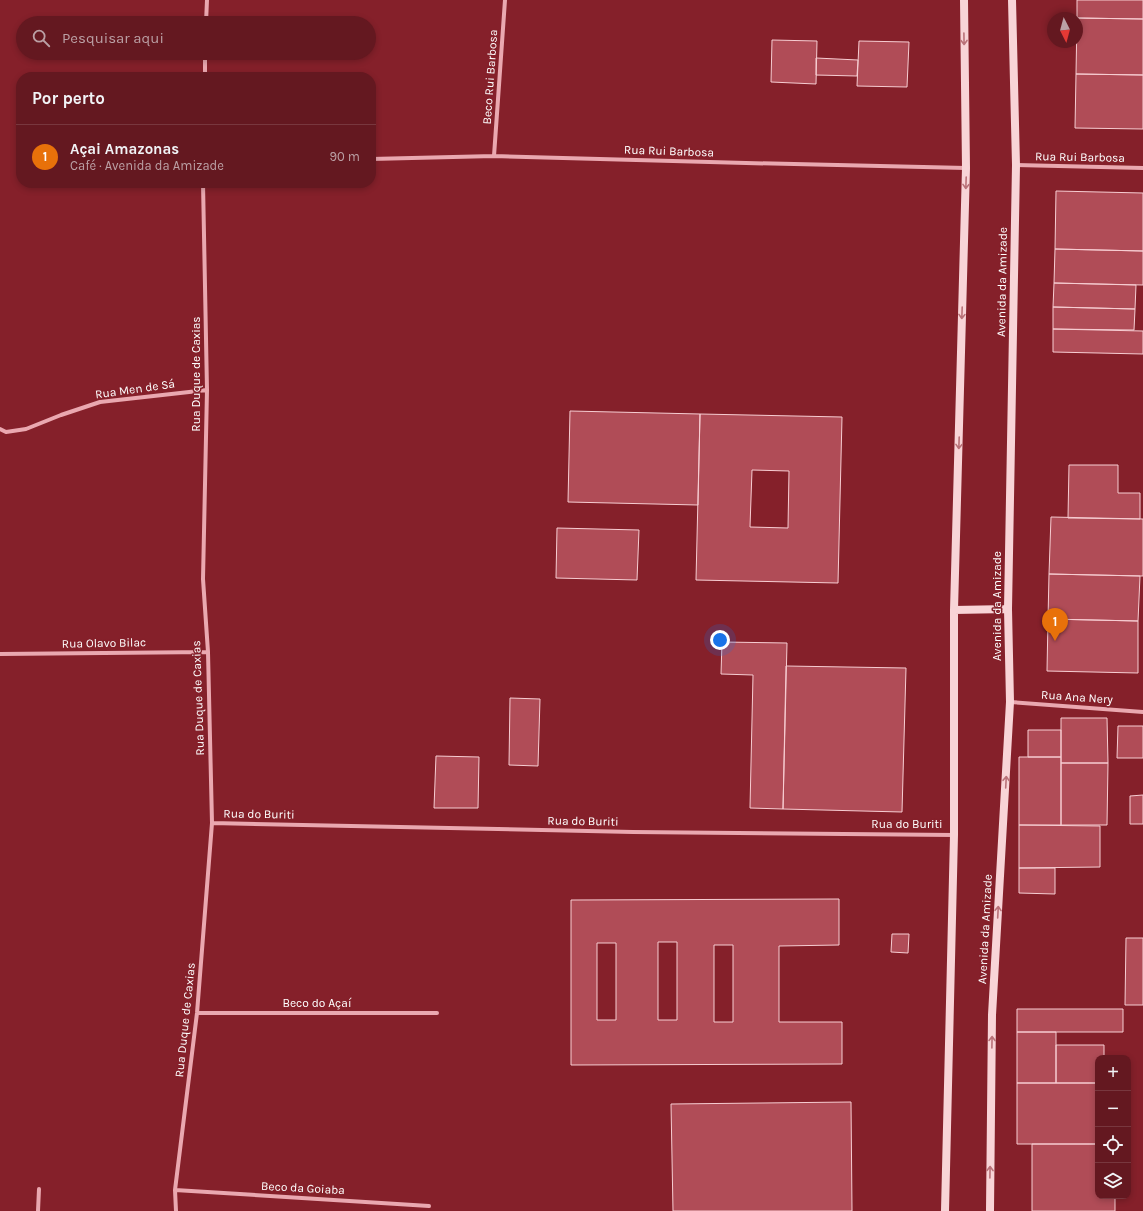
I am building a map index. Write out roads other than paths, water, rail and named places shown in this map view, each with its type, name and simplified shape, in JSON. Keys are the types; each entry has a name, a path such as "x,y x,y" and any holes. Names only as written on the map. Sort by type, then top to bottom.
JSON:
{"main road":[{"path":"945,1211 954,834 954,610 966,168 964,0"},
{"name":"Avenida da Amizade","path":"990,1211 992,1015 1010,702 1008,609 1016,165 1012,0"},
{"path":"954,610 1008,609"}],"street":[{"path":"206,16 207,0"},
{"name":"Beco Rui Barbosa","path":"494,156 505,0"},
{"path":"205,60 205,72"},
{"name":"Rua Rui Barbosa","path":"376,159 494,156 746,164 966,168"},
{"name":"Rua Rui Barbosa","path":"1016,165 1143,168"},
{"name":"Rua Duque de Caxias","path":"176,1211 175,1190 197,1014 212,822 208,652 203,579 207,390 203,188"},
{"name":"Rua Men de Sá","path":"0,429 6,432 26,429 100,402 207,390"},
{"name":"Rua Olavo Bilac","path":"0,654 208,652"},
{"name":"Rua Ana Nery","path":"1010,702 1143,712"},
{"name":"Rua do Buriti","path":"212,822 633,832 954,834"},
{"name":"Beco do Açaí","path":"197,1014 437,1013"},
{"path":"38,1211 39,1189"},
{"name":"Beco da Goiaba","path":"175,1190 428,1206"}],"place":[{"name":"Açai Amazonas","path":"1055,641"}]}
